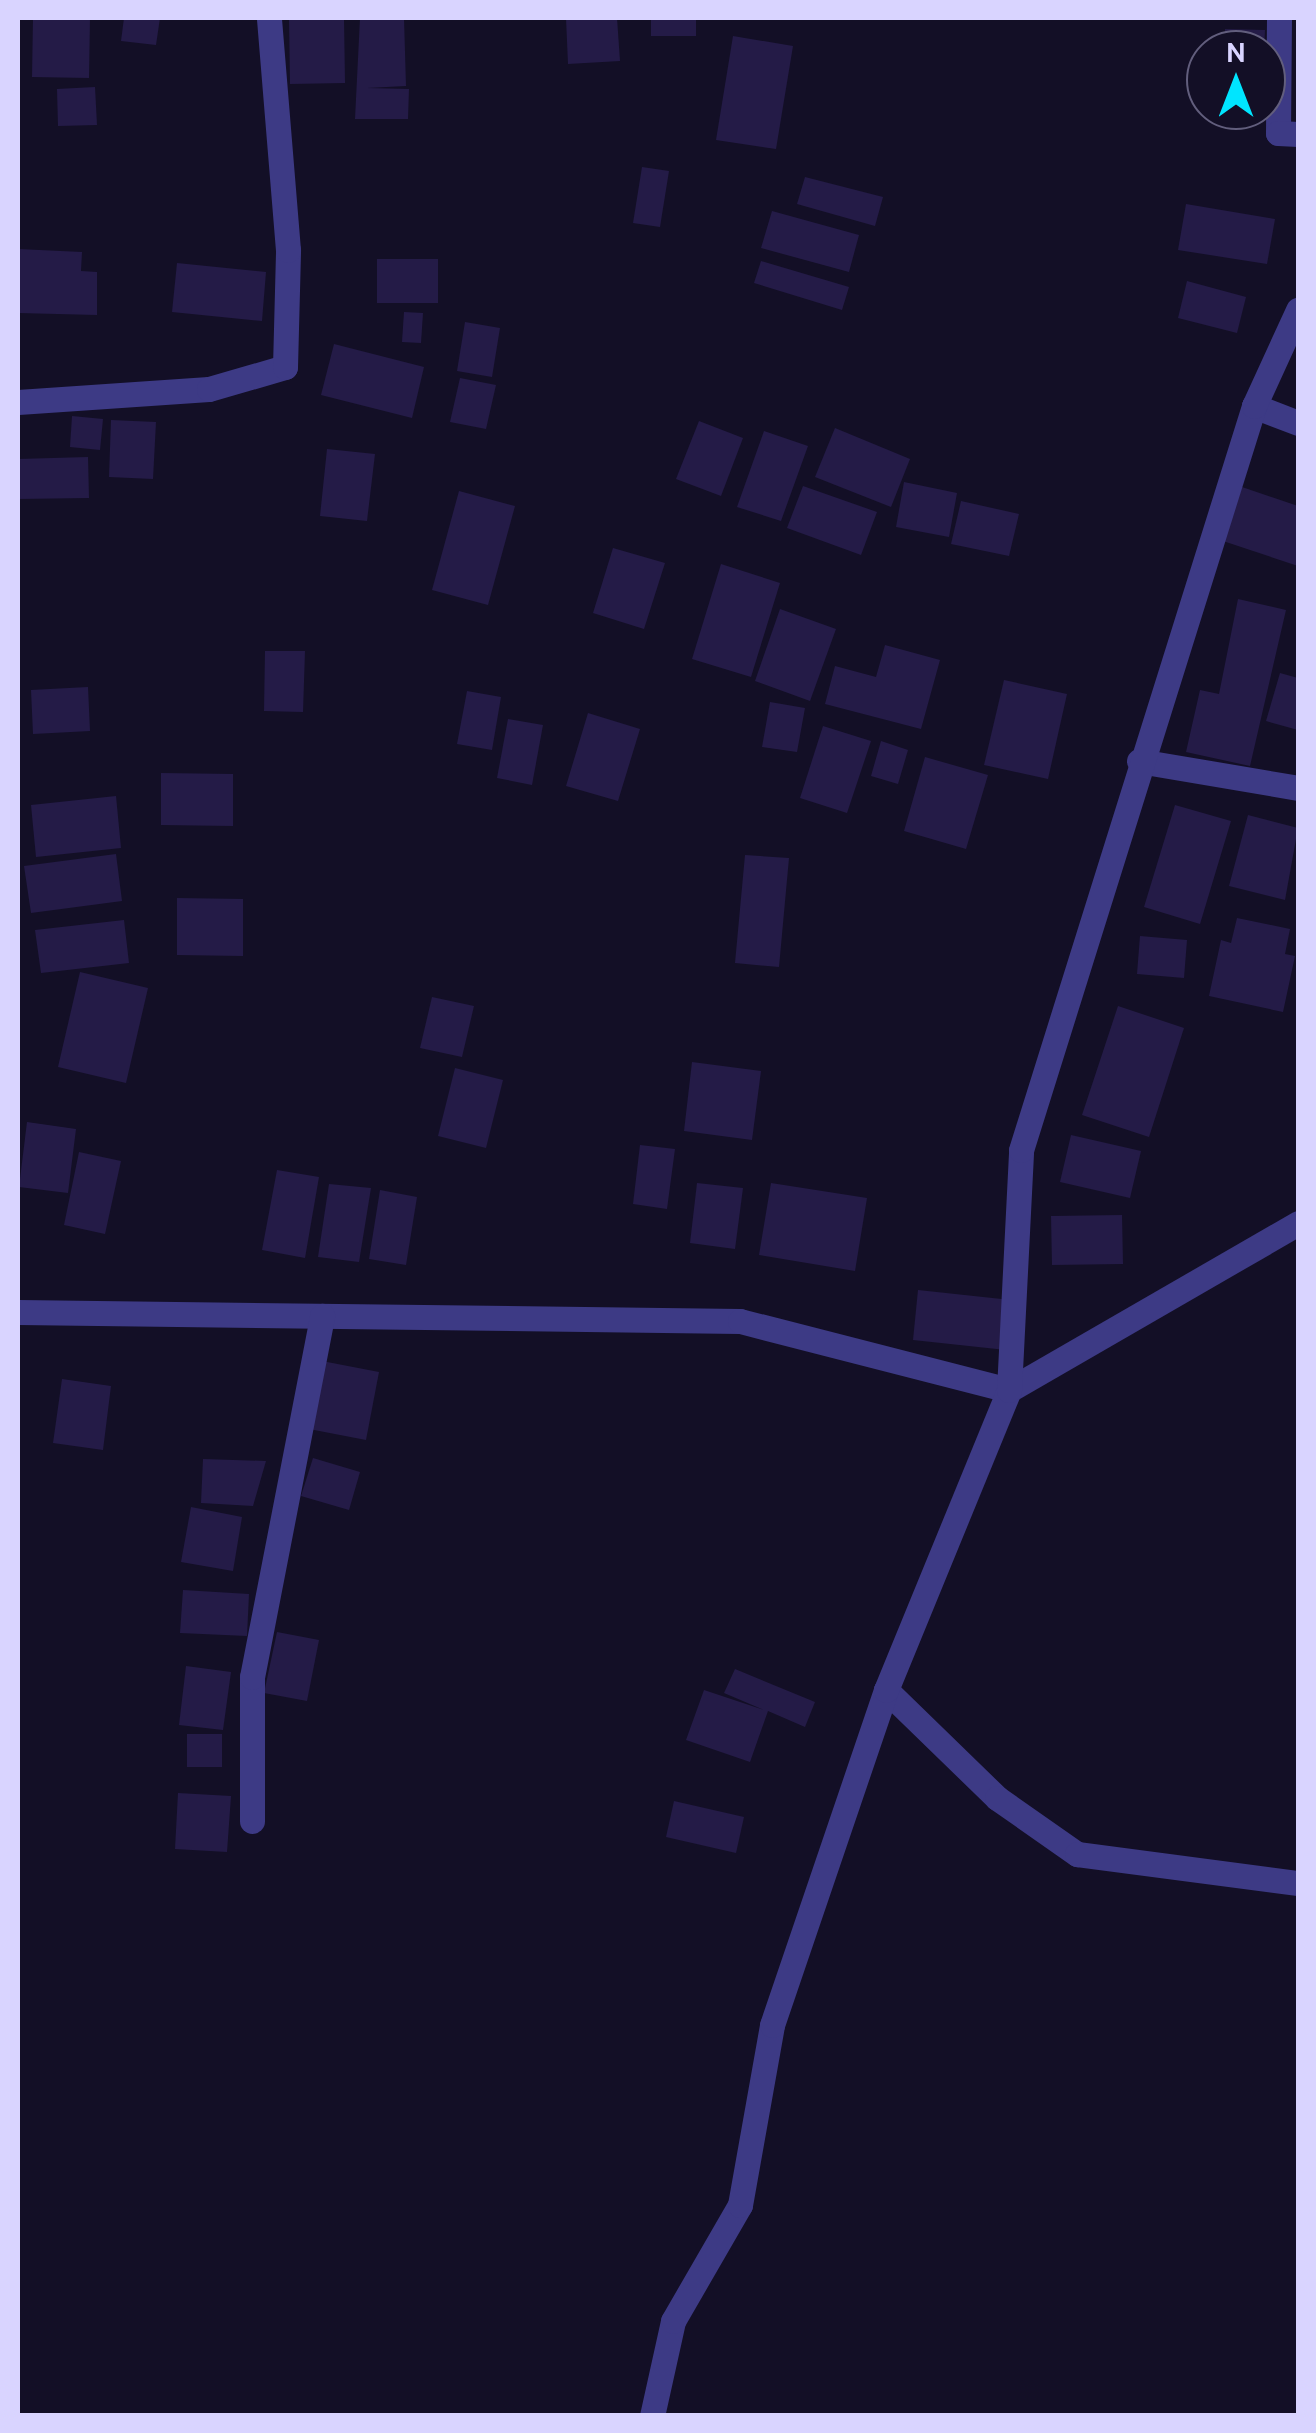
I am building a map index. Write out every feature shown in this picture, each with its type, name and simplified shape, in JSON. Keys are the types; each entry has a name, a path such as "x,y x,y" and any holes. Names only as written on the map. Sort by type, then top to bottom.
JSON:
{"street":[{"path":"18,402 209,389 285,367 288,250 269,18"},
{"path":"1280,18 1278,133 1298,134"},
{"path":"652,2416 673,2322 740,2205 772,2026 886,1690 1009,1390 1022,1150 1138,761 1254,406 1298,310"},
{"path":"1254,406 1298,423"},
{"path":"1138,761 1298,788"},
{"path":"18,1312 740,1321 1009,1390 1298,1224"},
{"path":"252,1821 252,1677 322,1316"},
{"path":"886,1690 997,1798 1077,1854 1298,1883"}],"building":[{"path":"33,18 90,18 89,78 32,77"},
{"path":"124,18 160,18 156,45 121,41"},
{"path":"289,18 344,18 345,83 290,84"},
{"path":"360,18 404,18 406,86 367,88 409,89 408,119 355,119"},
{"path":"566,18 617,18 620,61 568,64"},
{"path":"651,18 696,18 696,36 651,36"},
{"path":"733,36 793,46 776,149 716,140"},
{"path":"95,87 97,125 58,126 57,89"},
{"path":"642,167 669,171 660,227 633,223"},
{"path":"805,177 883,197 875,226 797,204"},
{"path":"1186,204 1275,219 1267,264 1178,250"},
{"path":"772,211 859,235 849,272 761,248"},
{"path":"18,249 82,252 81,271 97,272 97,315 18,313"},
{"path":"377,259 438,259 438,303 377,303"},
{"path":"761,261 849,287 842,310 754,283"},
{"path":"177,263 266,272 262,321 172,312"},
{"path":"1187,281 1246,297 1237,333 1178,318"},
{"path":"404,312 423,313 421,343 402,342"},
{"path":"465,322 500,328 492,377 457,371"},
{"path":"334,344 424,367 412,418 321,395"},
{"path":"460,378 496,385 486,429 450,422"},
{"path":"72,416 103,419 100,450 70,447"},
{"path":"111,420 156,422 153,479 109,477"},
{"path":"699,421 743,438 721,496 676,479"},
{"path":"835,428 910,459 891,507 815,477"},
{"path":"764,431 808,446 781,521 737,507"},
{"path":"327,449 375,454 367,521 320,516"},
{"path":"88,457 89,498 18,499 18,459"},
{"path":"904,482 957,493 949,537 896,527"},
{"path":"803,486 877,512 861,555 787,528"},
{"path":"1242,487 1298,506 1298,566 1223,541"},
{"path":"459,491 515,506 488,605 432,590"},
{"path":"961,501 1019,514 1009,556 951,544"},
{"path":"613,548 665,563 644,629 593,613"},
{"path":"721,564 780,583 751,677 692,659"},
{"path":"1238,599 1286,610 1250,766 1186,752 1200,690 1219,694"},
{"path":"780,609 836,629 810,701 755,681"},
{"path":"885,645 940,660 921,729 825,704 835,666 876,677"},
{"path":"265,651 305,651 303,712 264,711"},
{"path":"1280,673 1298,678 1298,730 1266,721"},
{"path":"1004,680 1067,694 1048,779 984,765"},
{"path":"88,687 90,731 33,734 31,690"},
{"path":"467,691 501,697 492,750 457,744"},
{"path":"770,702 805,708 797,752 762,747"},
{"path":"588,713 640,729 618,801 566,786"},
{"path":"508,719 543,725 532,785 497,778"},
{"path":"823,726 871,741 847,813 800,798"},
{"path":"881,741 908,750 898,784 871,776"},
{"path":"925,757 988,775 966,849 904,831"},
{"path":"161,773 233,774 233,826 161,825"},
{"path":"116,796 121,848 36,857 31,805"},
{"path":"1175,805 1231,821 1200,924 1144,907"},
{"path":"1248,815 1298,828 1285,900 1229,886"},
{"path":"116,854 122,901 31,913 24,866"},
{"path":"745,855 789,858 779,967 735,963"},
{"path":"177,898 243,899 243,956 177,955"},
{"path":"1237,918 1290,929 1285,954 1295,956 1283,1012 1209,996 1221,940 1231,943"},
{"path":"124,920 129,963 41,973 35,930"},
{"path":"1140,936 1187,940 1184,978 1137,974"},
{"path":"80,972 148,988 126,1083 58,1067"},
{"path":"432,997 474,1006 462,1057 420,1048"},
{"path":"1118,1006 1184,1028 1149,1137 1082,1115"},
{"path":"692,1062 761,1071 752,1140 684,1131"},
{"path":"455,1068 503,1080 486,1148 438,1136"},
{"path":"27,1122 76,1129 68,1193 19,1187"},
{"path":"1071,1135 1141,1151 1130,1198 1060,1182"},
{"path":"640,1145 675,1149 667,1209 633,1204"},
{"path":"79,1152 121,1161 105,1234 64,1225"},
{"path":"277,1170 319,1177 305,1258 262,1250"},
{"path":"697,1183 743,1188 735,1249 690,1243"},
{"path":"771,1183 867,1198 855,1271 759,1255"},
{"path":"329,1184 371,1188 359,1262 318,1257"},
{"path":"380,1190 417,1197 406,1265 369,1259"},
{"path":"1122,1215 1123,1264 1052,1265 1051,1216"},
{"path":"918,1290 1011,1300 1006,1350 913,1340"},
{"path":"322,1361 379,1372 366,1440 309,1429"},
{"path":"62,1379 111,1386 103,1450 53,1443"},
{"path":"313,1458 360,1472 349,1510 301,1496"},
{"path":"203,1459 266,1461 253,1506 201,1503"},
{"path":"191,1507 242,1517 233,1571 181,1562"},
{"path":"183,1590 249,1594 247,1636 180,1633"},
{"path":"277,1632 319,1640 307,1701 264,1693"},
{"path":"186,1666 231,1672 223,1730 179,1725"},
{"path":"735,1669 815,1702 805,1727 768,1711 750,1762 686,1740 704,1690 764,1710 724,1693"},
{"path":"187,1734 222,1734 222,1767 187,1767"},
{"path":"178,1793 231,1796 227,1852 175,1849"},
{"path":"674,1801 744,1817 736,1853 666,1837"}]}
